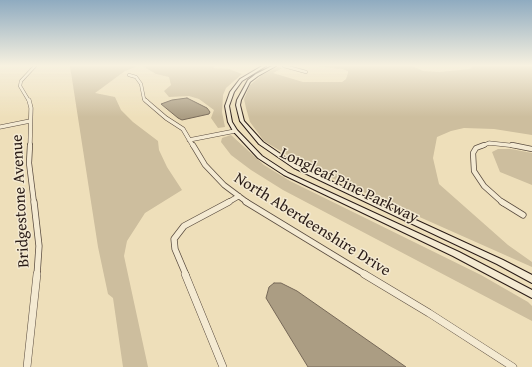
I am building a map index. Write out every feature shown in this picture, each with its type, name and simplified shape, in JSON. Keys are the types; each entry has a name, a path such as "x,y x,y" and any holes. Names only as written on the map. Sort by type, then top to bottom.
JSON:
{"main road":[{"name":"Longleaf Pine Parkway","path":"239,83 232,92 227,106 230,122 235,131 260,157 286,174 456,254 532,294"},
{"name":"Longleaf Pine Parkway","path":"248,83 239,100 242,121 261,143 296,167 500,262 532,279"}],"street":[{"name":"Bridgestone Avenue","path":"20,83 21,89 30,103 29,163 39,246 36,289 27,367"},
{"name":"North Aberdeenshire Drive","path":"140,83 144,99 166,118 183,129 206,166 224,185 238,196 290,230 429,313 513,367"},
{"path":"0,127 30,121"},
{"path":"189,140 235,131"},
{"path":"522,215 505,204 484,186 474,171 473,153 476,148 489,143 508,144 532,149"},
{"path":"223,367 175,249 174,239 184,226 238,196"}],"shaded area":[{"path":"73,83 108,83 95,93 115,97 121,110 133,122 158,141 159,150 167,167 182,190 145,213 127,241 124,256 148,367 123,367 113,298 108,294 98,247"},
{"path":"171,83 232,83 226,88 223,95 222,112 225,127 218,128 211,118 214,110 199,99 189,96 169,97 164,91 171,85"},
{"path":"252,83 532,83 532,135 494,129 464,128 451,131 437,137 433,158 439,184 508,245 532,262 532,267 307,167 264,141 250,122 246,108 244,99"},
{"path":"187,98 207,108 210,112 209,114 182,120 161,104 172,100"},
{"path":"231,135 264,165 290,181 481,275 528,302 532,306 532,321 283,190 251,170 231,155 221,142 222,138"},
{"path":"498,149 511,149 532,153 532,185 500,172 492,152"},
{"path":"274,283 281,283 297,291 406,367 308,367 266,298 269,287"}]}
